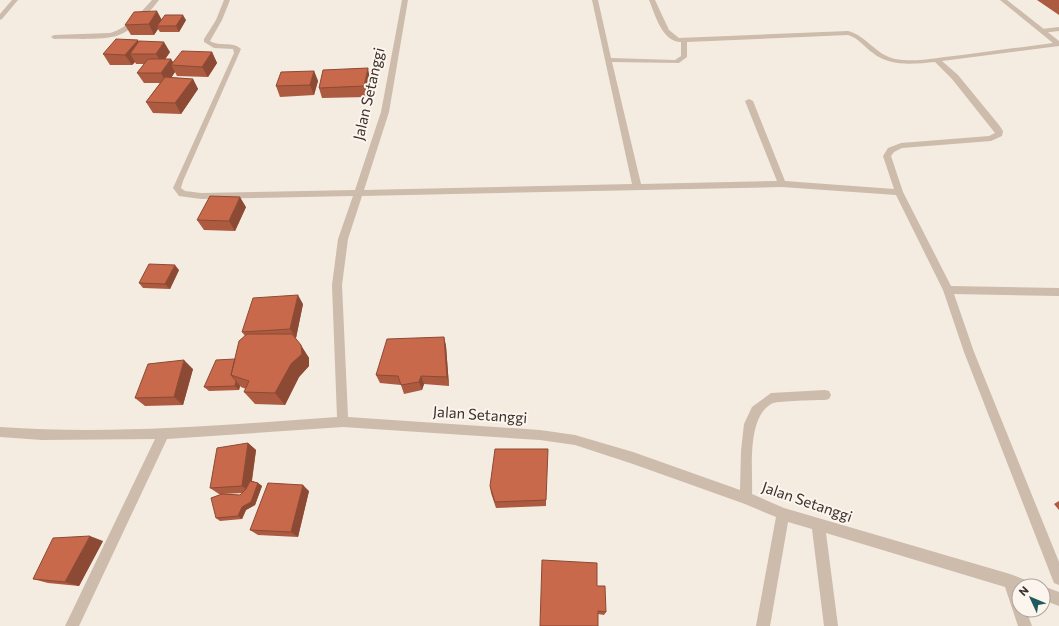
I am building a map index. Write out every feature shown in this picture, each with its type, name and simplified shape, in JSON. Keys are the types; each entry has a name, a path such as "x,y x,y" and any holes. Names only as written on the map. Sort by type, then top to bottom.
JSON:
{"street":[{"path":"0,18 15,0"},
{"path":"54,37 118,33 127,28 156,0"},
{"path":"227,0 219,20 207,39 207,42 214,46 235,47 238,49 238,53 179,181 177,188 182,194 201,196 360,191 782,184 899,192"},
{"name":"Jalan Setanggi","path":"405,0 385,112 343,239 337,285 343,422 540,435 575,440 746,498 783,514 1010,581"},
{"path":"595,0 637,187"},
{"path":"652,0 666,31 678,40 848,33 860,36 871,49 881,56 903,61 937,60 1059,44"},
{"path":"1003,0 1059,44"},
{"path":"1042,31 1059,29"},
{"path":"608,60 677,62 684,57 684,40"},
{"path":"937,60 955,76 992,121 999,131 999,134 991,138 901,146 891,150 887,156 899,192 948,290 969,352 1059,578"},
{"path":"749,101 782,184"},
{"path":"948,290 1059,292"},
{"path":"746,498 747,451 750,424 756,411 771,398 824,395"},
{"path":"0,432 42,435 164,434 343,422"},
{"path":"72,626 164,434"},
{"path":"763,626 783,514"},
{"path":"818,524 831,626"}],"building":[{"path":"157,11 149,24 125,25 134,12"},
{"path":"165,15 183,15 176,26 157,26"},
{"path":"116,39 138,40 125,55 103,54"},
{"path":"139,41 164,42 156,54 130,54"},
{"path":"182,51 212,52 202,67 171,65"},
{"path":"148,59 171,59 161,73 137,73"},
{"path":"368,68 364,86 319,88 323,70"},
{"path":"314,71 310,85 276,86 281,72"},
{"path":"165,77 193,79 175,103 146,102"},
{"path":"210,196 240,197 229,221 197,220"},
{"path":"149,264 175,265 165,284 139,283"},
{"path":"298,295 290,329 242,332 253,298"},
{"path":"247,334 292,334 301,345 302,354 291,364 275,393 244,392 249,381 231,375 239,341"},
{"path":"444,337 447,377 421,376 419,382 401,385 398,376 376,375 387,339"},
{"path":"235,359 231,375 236,381 235,386 204,387 216,360"},
{"path":"184,360 174,397 135,398 148,364"},
{"path":"248,443 242,486 210,488 217,448"},
{"path":"495,449 548,449 546,500 495,502 490,486"},
{"path":"250,481 258,483 251,502 242,507 238,516 216,518 211,498 222,494 240,495 246,489"},
{"path":"268,483 303,485 291,532 250,530"},
{"path":"90,536 65,582 33,579 53,538"},
{"path":"542,560 597,563 597,586 605,586 606,612 598,611 598,626 540,626"}]}
